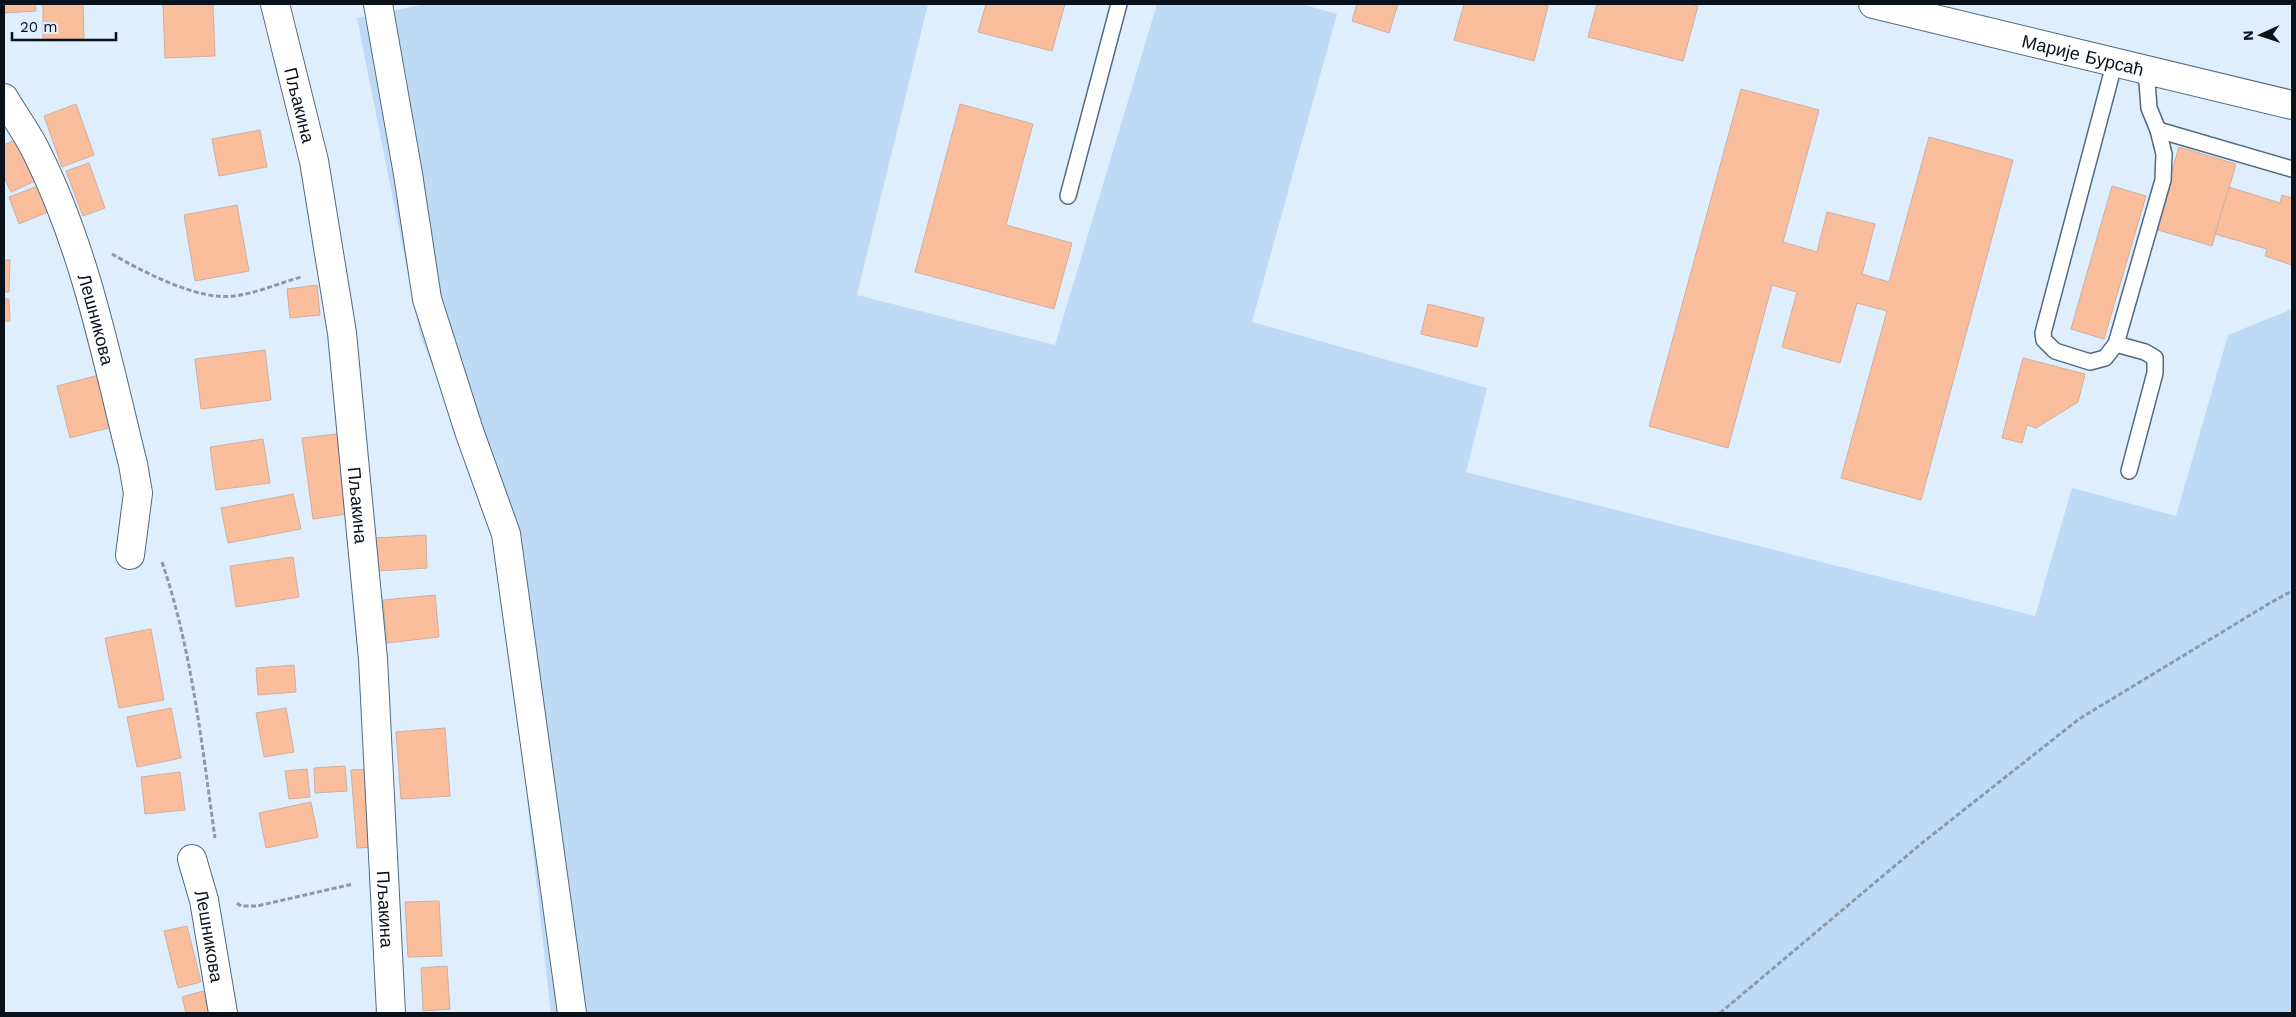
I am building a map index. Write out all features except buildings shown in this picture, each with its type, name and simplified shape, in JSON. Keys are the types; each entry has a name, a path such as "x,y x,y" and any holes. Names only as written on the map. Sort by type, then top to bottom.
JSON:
{"street":[{"name":"Пљакина","path":"275,4 314,161 342,333 373,659 391,1013"},
{"path":"378,4 408,174 427,299 469,431 506,534 572,1013"},
{"name":"Марије Бурсаћ","path":"1873,4 2292,105"},
{"name":"Лешникова","path":"4,98 37,153 72,238 89,289 133,464 138,493 130,555"},
{"name":"Лешникова","path":"192,859 204,900 223,1013"}],"lane":[{"path":"1068,196 1119,4"},
{"path":"2115,61 2043,333 2044,340 2055,351 2090,362 2105,358 2116,344 2163,180 2164,154 2158,130 2149,108 2146,69"},
{"path":"2158,130 2292,169"},
{"path":"2116,344 2145,352 2154,358 2156,364 2128,471"}],"path":[{"path":"72,238 96,245 124,261 208,296 234,296 332,268"},
{"path":"161,559 178,617 190,673 217,848"},
{"path":"1720,1013 1922,843 2079,719 2270,602 2292,591"},
{"path":"234,900 241,906 257,906 384,877"}],"shaded area":[{"path":"426,4 928,4 857,295 1055,345 1157,4 1301,4 1337,14 1252,322 1487,388 1466,472 2035,616 2072,488 2176,516 2228,335 2292,309 2292,1013 551,1013 528,809 511,565 420,335 357,18"}]}
